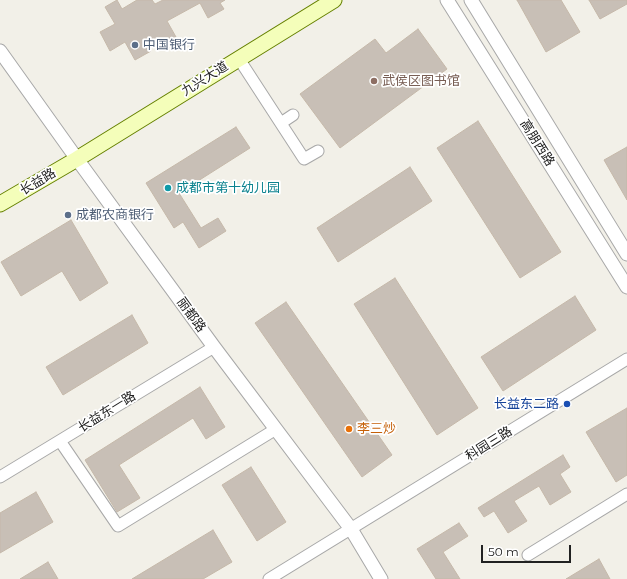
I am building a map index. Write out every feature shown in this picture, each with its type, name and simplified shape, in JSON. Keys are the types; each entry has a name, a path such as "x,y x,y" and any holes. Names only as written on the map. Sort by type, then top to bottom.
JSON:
{"main road":[{"name":"九兴大道","path":"76,159 334,0"},
{"name":"长益路","path":"0,204 76,159"}],"street":[{"name":"高朋西路","path":"447,0 627,287"},
{"name":"高朋西路","path":"471,0 627,254"},
{"name":"丽都路","path":"0,51 76,159 214,347 351,529 381,579"},
{"path":"239,58 304,159 318,151"},
{"path":"281,123 293,115"},
{"name":"长益东一路","path":"0,478 214,347"},
{"name":"科园三路","path":"351,529 627,359"},
{"path":"60,441 118,526 276,429"},
{"path":"528,555 627,494"},
{"path":"269,579 351,529"}],"building":[{"path":"117,0 122,9 137,0 152,0 155,4 163,0 225,0 220,3 224,9 208,18 200,3 167,21 176,37 158,47 154,40 147,44 151,51 135,60 125,42 110,51 100,32 115,24 105,7"},
{"path":"517,0 561,0 580,32 546,52"},
{"path":"589,0 627,0 627,4 600,19"},
{"name":"武侯区图书馆","path":"418,29 447,69 340,148 300,94 375,39 386,53"},
{"path":"478,121 561,252 520,278 437,148"},
{"name":"成都市第十幼儿园","path":"236,127 250,148 179,193 201,228 218,218 226,231 199,248 183,222 174,228 146,183"},
{"path":"627,147 627,200 604,160"},
{"path":"410,167 432,201 338,262 317,228"},
{"path":"71,220 108,283 80,301 62,271 21,296 1,262"},
{"path":"395,278 478,408 437,435 354,304"},
{"path":"575,296 596,330 503,391 481,357"},
{"path":"286,302 392,455 362,477 255,323"},
{"path":"132,315 148,343 63,395 46,367"},
{"path":"200,387 225,427 206,439 193,418 119,465 140,498 117,512 85,460"},
{"path":"627,408 627,475 616,482 586,432"},
{"path":"563,455 570,467 560,474 571,492 550,505 539,486 514,501 527,521 508,533 494,511 484,517 478,508"},
{"path":"251,467 286,522 257,541 222,485"},
{"path":"36,492 53,522 0,553 0,513"},
{"path":"459,523 468,536 443,552 460,579 436,579 417,549"},
{"path":"213,530 232,562 203,579 132,579"},
{"path":"599,559 610,579 566,579"},
{"path":"48,562 58,579 20,579"}],"place":[{"name":"中国银行","path":"135,45"},
{"name":"武侯区图书馆","path":"374,81"},
{"name":"成都市第十幼儿园","path":"168,188"},
{"name":"成都农商银行","path":"68,215"},
{"name":"长益东二路","path":"567,404"},
{"name":"李三炒","path":"349,429"}]}
